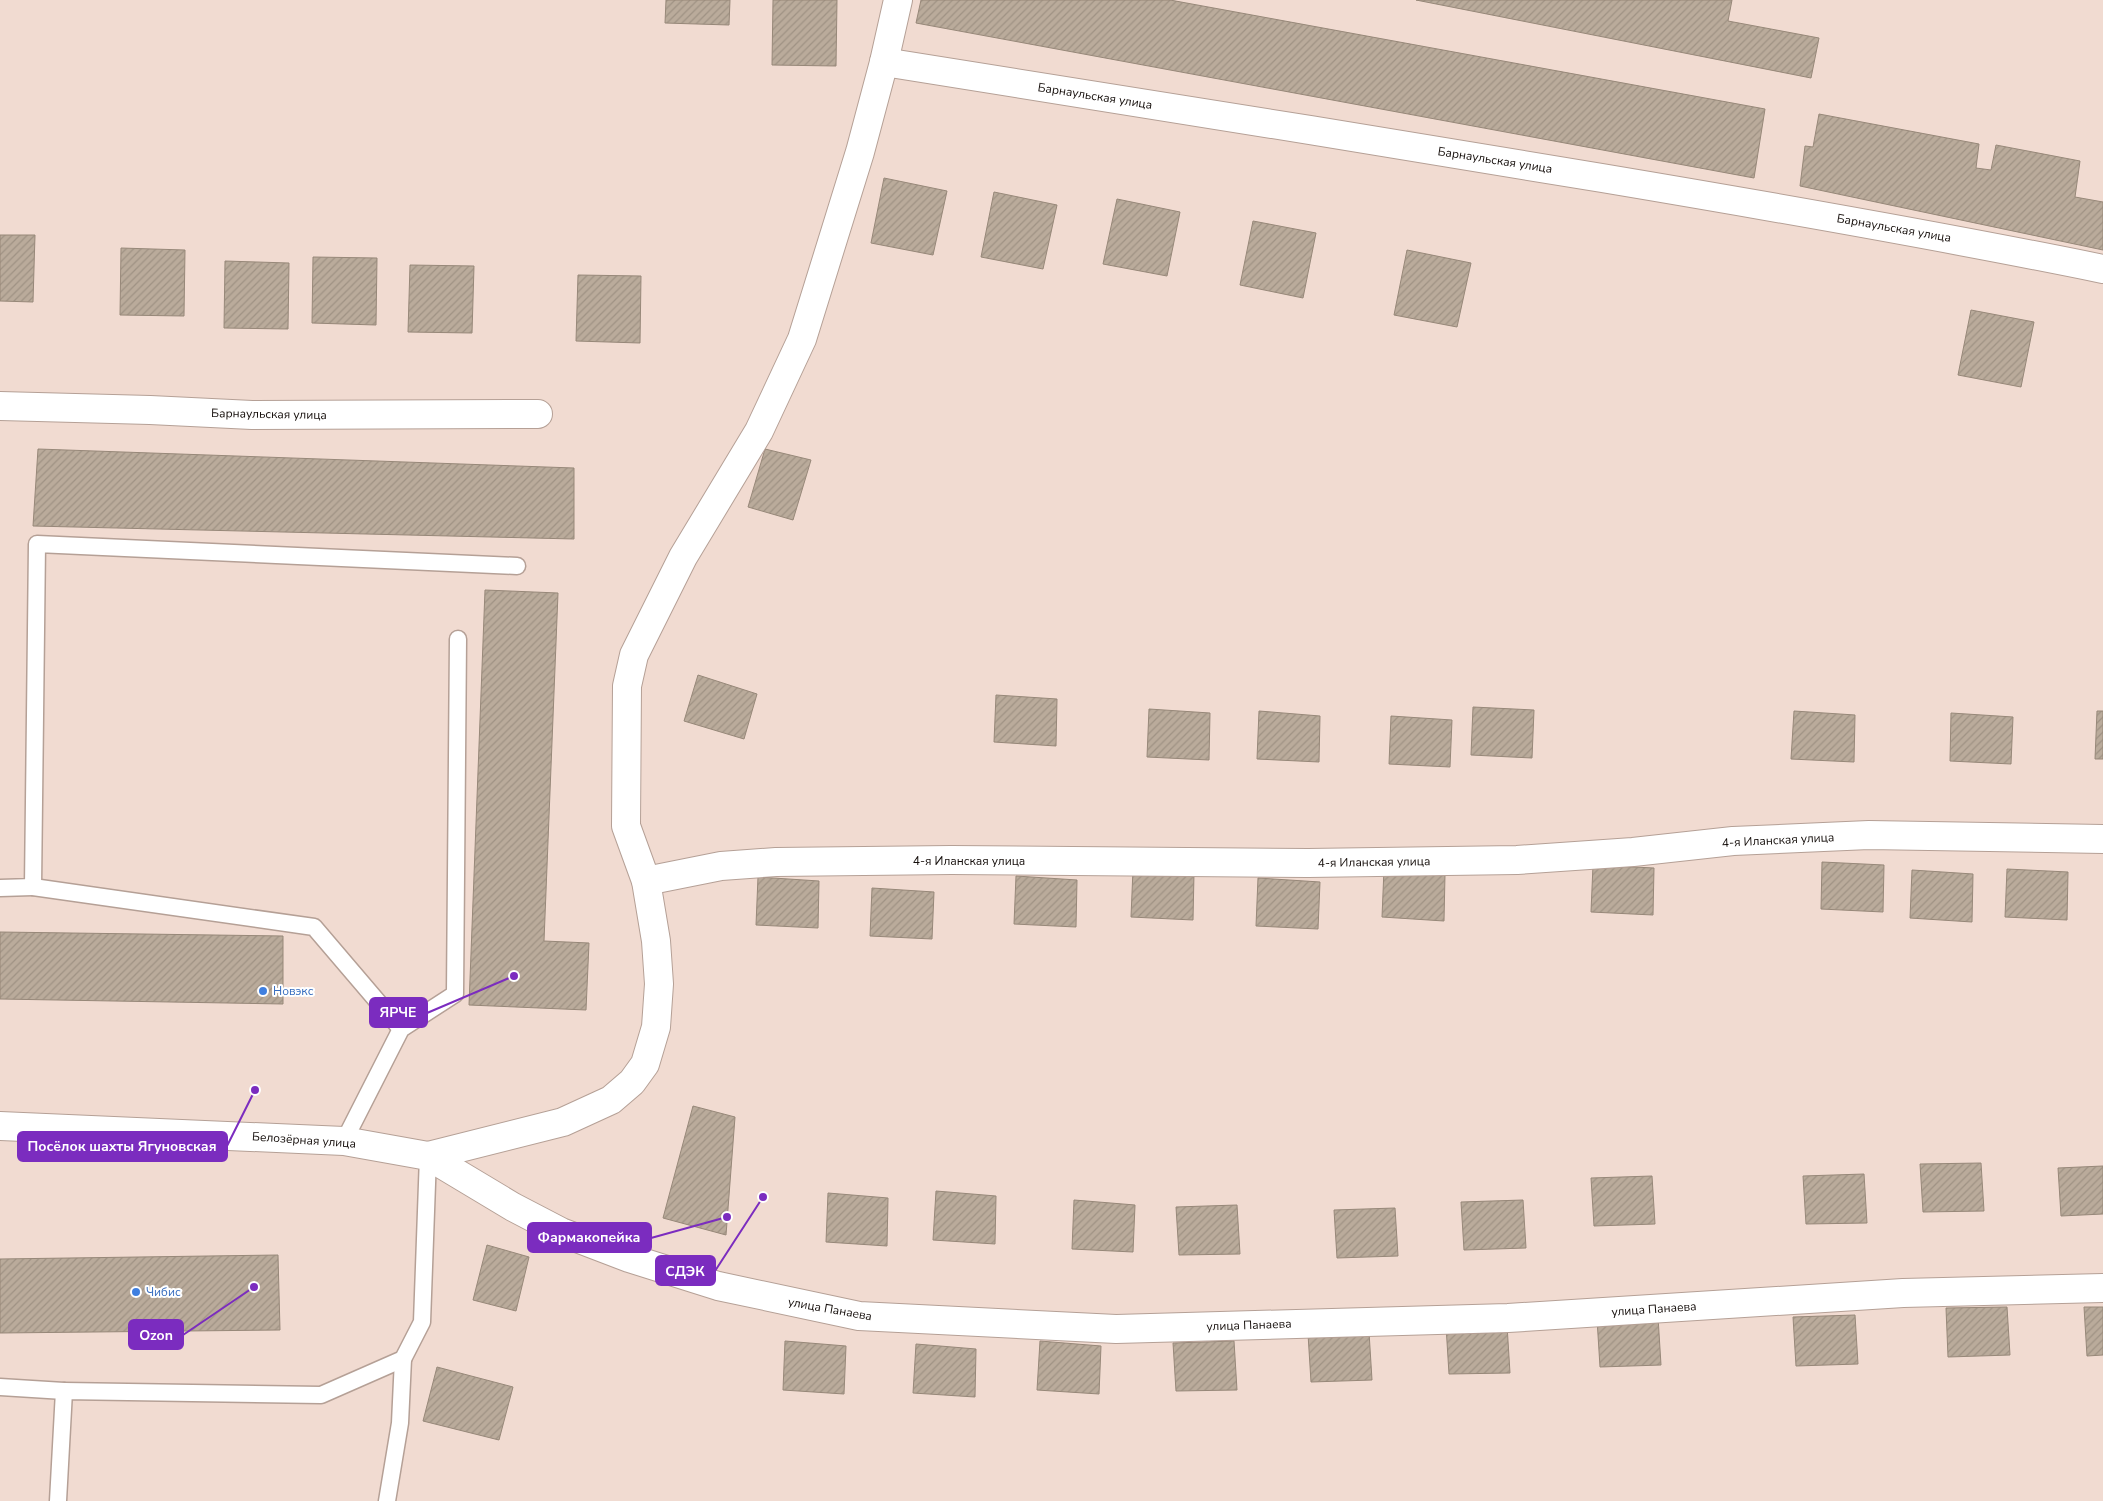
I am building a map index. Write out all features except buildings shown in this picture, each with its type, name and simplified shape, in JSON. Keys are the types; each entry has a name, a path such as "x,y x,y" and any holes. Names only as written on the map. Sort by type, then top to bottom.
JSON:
{"street":[{"path":"428,1156 563,1122 611,1100 632,1082 645,1064 656,1027 660,984 656,941 646,881 626,826 627,686 634,655 683,556 759,431 802,339 860,152 898,0"},
{"name":"Барнаульская улица","path":"884,62 1757,204 1979,244 2103,269"},
{"name":"Барнаульская улица","path":"0,406 252,415 538,414"},
{"name":"4-я Иланская улица","path":"646,881 721,866 776,862 950,860 1308,863 1517,860 1633,852 1733,841 1869,835 2103,839"},
{"name":"Белозёрная улица","path":"0,1126 344,1141 428,1156"},
{"name":"улица Панаева","path":"428,1156 513,1207 553,1228 628,1258 718,1286 859,1316 1116,1329 1508,1318 1903,1293 2103,1288"}],"lane":[{"path":"33,888 37,544 517,566"},
{"path":"344,1141 402,1029 455,994 458,639"},
{"path":"0,888 33,888 314,927 402,1029"},
{"path":"387,1501 400,1423 403,1359 422,1322 428,1156"},
{"path":"0,1387 64,1391 321,1395 403,1359"},
{"path":"58,1501 64,1391"}],"place":[{"name":"ЯРЧЕ","path":"514,976"},
{"name":"Новэкс","path":"263,991"},
{"name":"Посёлок шахты Ягуновская","path":"255,1090"},
{"name":"СДЭК","path":"763,1197"},
{"name":"Фармакопейка","path":"727,1217"},
{"name":"Ozon","path":"254,1287"},
{"name":"Чибис","path":"136,1292"}]}
